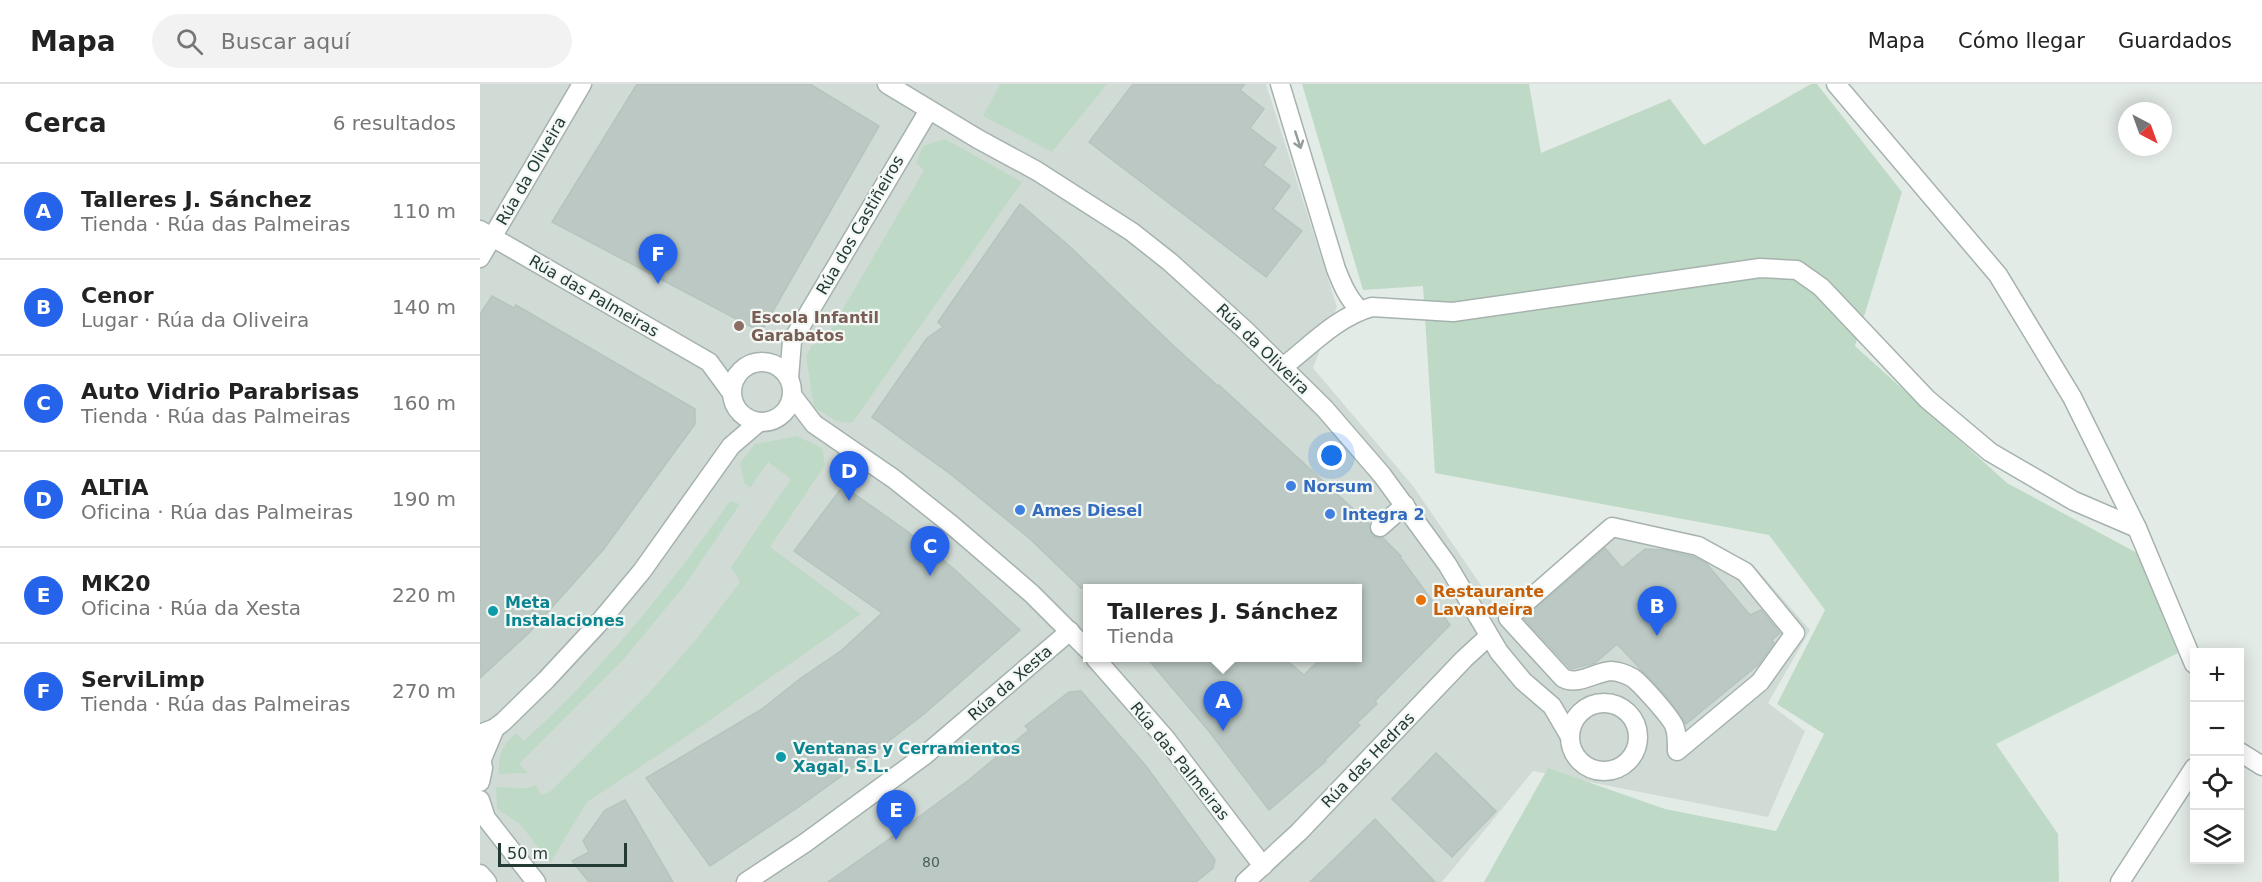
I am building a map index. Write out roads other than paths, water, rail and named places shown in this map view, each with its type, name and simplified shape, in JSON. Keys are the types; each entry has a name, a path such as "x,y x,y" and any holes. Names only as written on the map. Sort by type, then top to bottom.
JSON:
{"street":[{"name":"Rúa da Oliveira","path":"480,258 486,233 582,84"},
{"name":"Rúa da Oliveira","path":"887,84 1038,171 1132,232 1199,288 1325,409 1405,505 1447,564 1499,652 1522,681 1552,706 1569,735 1570,746 1575,757 1584,765 1595,770 1607,771 1628,762 1635,752 1638,728 1633,717 1625,709 1614,703 1602,702 1582,710 1552,706"},
{"path":"1280,84 1336,269 1343,288 1360,310"},
{"path":"1836,84 1998,275 2072,397 2137,528 2190,654"},
{"name":"Rúa dos Castiñeiros","path":"760,362 792,341 929,110"},
{"name":"Rúa das Palmeiras","path":"486,233 709,362 743,368"},
{"path":"1282,367 1346,318 1360,310 1372,307 1453,312 1760,268 1797,270 1821,287 1927,399 1990,452 2074,501 2137,528"},
{"name":"Rúa dos Castiñeiros","path":"790,387 792,341"},
{"name":"Rúa das Palmeiras","path":"709,362 733,399"},
{"path":"730,446 733,383 743,368 760,362 778,366 814,424 894,479 953,526 1032,594 1083,645"},
{"path":"480,782 483,768 481,757 488,731 546,680 642,571 730,446 786,410 790,387"},
{"path":"733,399 750,420 814,424"},
{"path":"1380,527 1405,505"},
{"path":"1612,527 1698,546 1745,572 1795,633 1760,682 1677,751 1675,726 1632,678 1615,671 1598,673 1577,681 1568,681 1546,660 1508,618 1612,527"},
{"name":"Rúa da Xesta","path":"746,882 815,837 925,755 1070,631"},
{"name":"Rúa das Hedras","path":"1245,882 1299,832 1464,659 1489,636"},
{"path":"1522,681 1546,660"},
{"name":"Rúa das Palmeiras","path":"1099,662 1166,739 1263,866"},
{"path":"1569,735 1571,725 1582,710"},
{"path":"2244,755 2262,766"},
{"path":"2120,882 2190,774"},
{"path":"480,800 483,816 536,882"},
{"path":"480,874 488,882"}],"place":[{"name":"ServiLimp","path":"658,284"},
{"name":"Escola Infantil Garabatos","path":"739,326"},
{"name":"Norsum","path":"1291,486"},
{"name":"ALTIA","path":"849,501"},
{"name":"Ames Diesel","path":"1020,510"},
{"name":"Integra 2","path":"1330,514"},
{"name":"Auto Vidrio Parabrisas","path":"930,576"},
{"name":"Restaurante Lavandeira","path":"1421,600"},
{"name":"Meta Instalaciones","path":"493,611"},
{"name":"Cenor","path":"1657,636"},
{"name":"Talleres J. Sánchez","path":"1223,731"},
{"name":"Ventanas y Cerramientos Xagal, S.L.","path":"781,757"},
{"name":"MK20","path":"896,840"}]}
